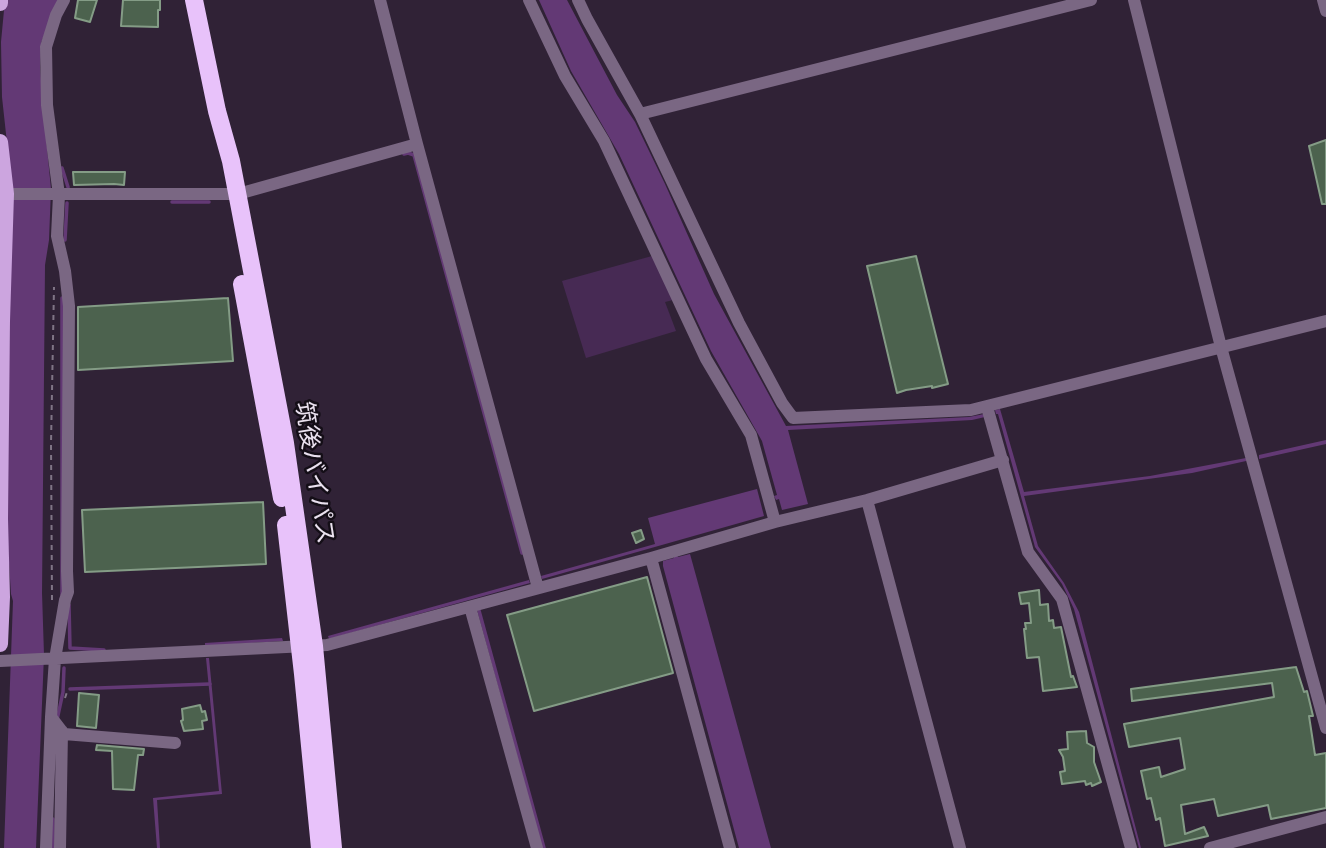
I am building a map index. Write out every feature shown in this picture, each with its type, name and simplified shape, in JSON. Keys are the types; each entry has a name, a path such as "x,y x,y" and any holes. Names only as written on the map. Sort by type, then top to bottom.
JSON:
{"highway":[{"name":"筑後バイパス","path":"194,0 232,194 283,500 307,646 334,848"},
{"name":"筑後バイパス","path":"307,646 319,848"}],"main road":[{"path":"0,142 5,194 1,321 0,643"}],"street":[{"path":"46,848 51,717 50,660 68,592 69,306 57,236 56,194 47,105 46,47 55,15 64,0"},
{"path":"380,0 538,588"},
{"path":"529,0 565,75 604,141 706,359 751,435 775,522"},
{"path":"578,0 639,114 739,323 782,403 793,418 971,410 1326,321"},
{"path":"639,114 1091,0"},
{"path":"1134,0 1221,347 1326,728"},
{"path":"1323,0 1326,11"},
{"path":"5,194 232,194 417,144"},
{"path":"987,407 1028,552 1062,598 1131,848"},
{"path":"2,661 327,645 775,522 867,500 1003,460"},
{"path":"867,500 960,848"},
{"path":"655,557 730,848"},
{"path":"470,607 537,848"},
{"path":"51,717 64,734 175,743"},
{"path":"60,848 62,731"},
{"path":"1210,848 1326,817"}],"path":[{"path":"52,607 54,286"}],"shaded area":[{"path":"5,0 58,0 41,43 40,67 51,189 45,265 42,593 44,655 36,848 4,848 13,601 6,516 12,189 2,97 1,42"},
{"path":"539,0 567,0 617,95 635,122 714,294 786,426 984,414 985,417 972,420 788,430 808,504 782,510 779,499 776,500 774,496 777,495 762,441 711,351 619,154 571,71"},
{"path":"652,256 673,300 665,302 676,331 586,358 562,281"},
{"path":"1000,409 1024,492 1150,476 1246,458 1246,461 1192,473 1024,496 1038,546 1064,583 1079,612 1141,848 1074,609 1062,584 1035,547 996,414 995,410"},
{"path":"1326,440 1326,444 1259,459 1259,455"},
{"path":"757,489 764,516 542,579 541,576 655,544 648,518"},
{"path":"690,554 771,848 739,848 663,566 663,561 674,558 674,555 678,557"},
{"path":"529,580 530,583 329,639 328,636"},
{"path":"282,638 283,641 205,646 205,643"},
{"path":"206,658 209,658 222,794 157,800 160,848 157,848 153,798 219,791"}],"building":[{"path":"78,0 97,0 90,22 75,18"},
{"path":"123,0 160,0 158,27 121,26"},
{"path":"1326,140 1326,204 1322,204 1309,146"},
{"path":"73,172 125,172 124,185 74,185"},
{"path":"916,256 948,384 897,393 867,266"},
{"path":"228,298 233,361 78,370 78,307"},
{"path":"263,502 266,564 85,572 82,510"},
{"path":"641,530 644,539 636,543 632,533"},
{"path":"647,577 673,673 534,711 507,615"},
{"path":"1039,590 1040,605 1048,604 1049,621 1053,620 1054,628 1061,627 1071,677 1073,676 1077,687 1043,691 1039,657 1027,658 1024,629 1025,623 1031,623 1029,603 1021,604 1019,593"},
{"path":"1296,667 1304,692 1307,691 1313,716 1309,716 1315,755 1326,753 1326,808 1271,819 1268,805 1218,816 1214,799 1181,805 1185,834 1204,827 1208,836 1165,846 1160,818 1156,820 1151,798 1147,799 1141,771 1159,767 1161,777 1185,769 1180,738 1129,747 1124,724 1274,697 1272,683 1132,701 1131,689"},
{"path":"79,693 99,695 96,728 77,726"},
{"path":"200,705 207,720 202,721 203,729 184,731 182,709"},
{"path":"1086,731 1087,743 1094,747 1094,762 1101,782 1092,786 1091,783 1086,785 1085,781 1062,784 1060,772 1065,771 1059,750 1068,749 1067,732"},
{"path":"97,745 144,749 143,755 138,755 134,790 113,789 112,751 96,750"}],"waterway":[{"path":"404,154 414,155 522,553"},
{"path":"62,168 68,187"},
{"path":"172,202 209,202"},
{"path":"65,240 67,203"},
{"path":"62,298 62,595"},
{"path":"69,605 70,648 104,650"},
{"path":"478,607 544,848"},
{"path":"57,720 63,692 64,668"},
{"path":"70,689 210,684"},
{"path":"53,819 53,848"}]}
